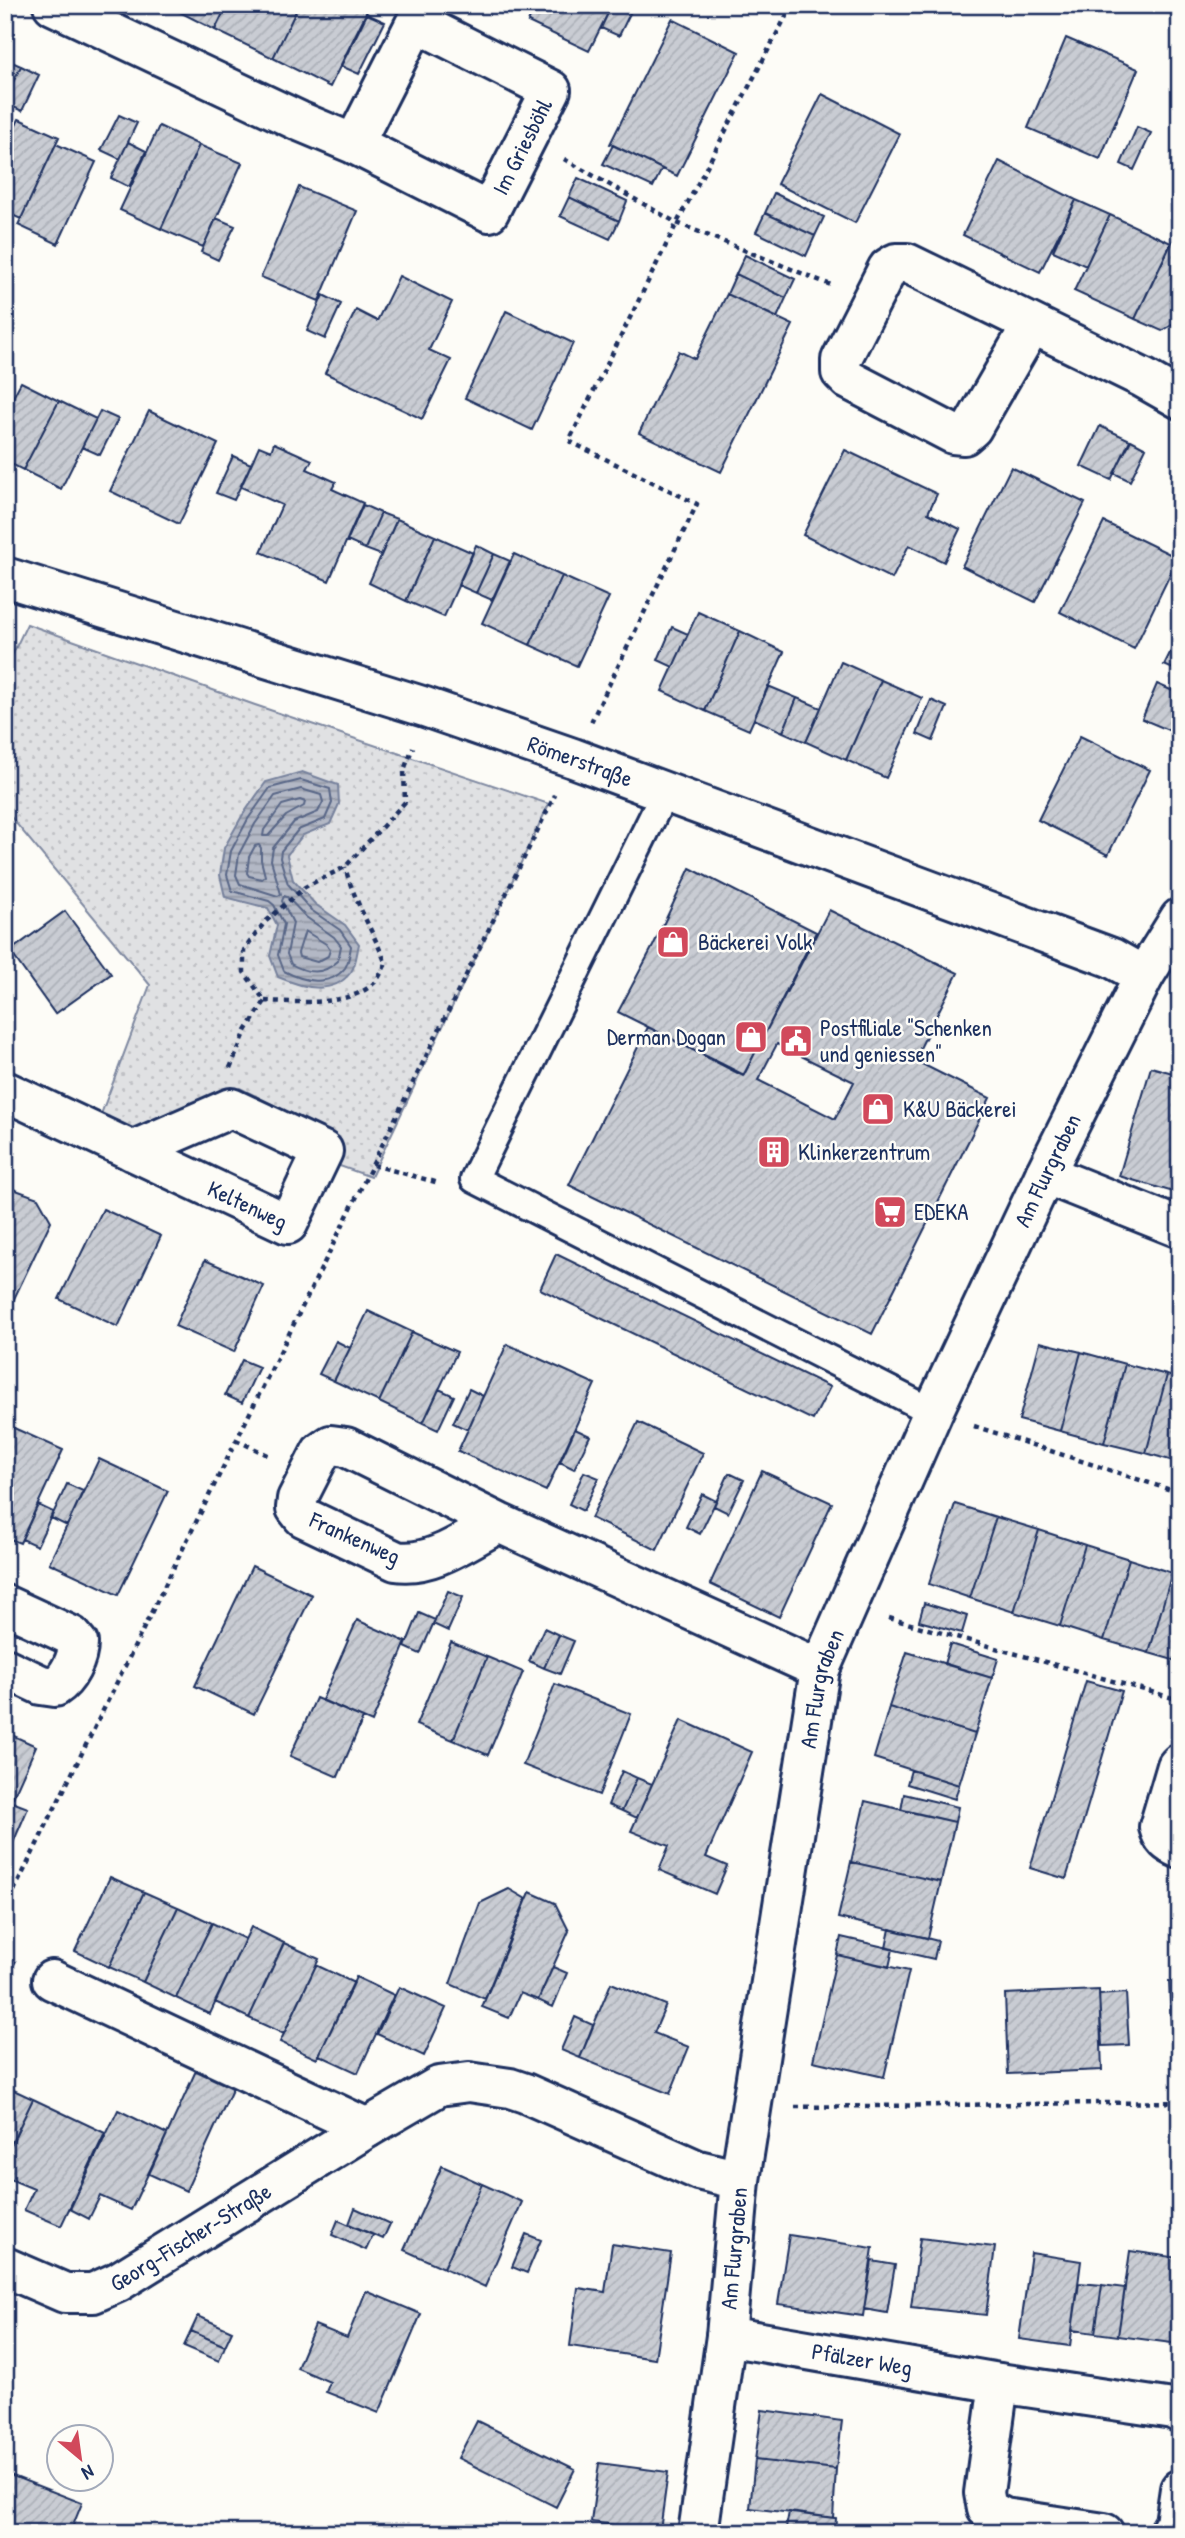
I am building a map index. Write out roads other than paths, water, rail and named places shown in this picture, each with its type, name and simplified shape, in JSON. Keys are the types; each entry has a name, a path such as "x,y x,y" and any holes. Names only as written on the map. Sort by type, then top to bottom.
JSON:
{"street":[{"name":"Im Griesböhl","path":"53,5 286,116 354,144 489,212 551,90 416,22 354,144"},
{"path":"1032,324 972,428 964,435 953,434 849,380 841,372 841,360 888,268 897,263 907,263 1143,378 1180,399"},
{"name":"Römerstraße","path":"5,577 425,707 573,758 1112,958 1144,976"},
{"name":"Am Flurgraben","path":"698,2533 726,2336 740,2180 820,1669 933,1412 1045,1174 1144,976 1175,934"},
{"name":"Keltenweg","path":"5,1091 132,1151 288,1224 323,1151 231,1108 132,1151"},
{"path":"1045,1174 1180,1228"},
{"name":"Frankenweg","path":"499,1523 426,1560 411,1563 396,1561 303,1517 296,1508 297,1499 321,1452 331,1445 346,1447 499,1523 820,1669"},
{"path":"5,1605 72,1636 78,1643 78,1652 65,1681 55,1687 41,1685 5,1668"},
{"path":"1180,1763 1159,1827 1161,1836 1169,1845 1180,1849"},
{"path":"52,1980 367,2128"},
{"name":"Georg-Fischer-Straße","path":"5,2267 65,2293 93,2293 118,2282 439,2086 469,2082 525,2093 698,2170 740,2180"},
{"name":"Pfälzer Weg","path":"726,2336 999,2383 1173,2409 1180,2413"},
{"path":"999,2383 984,2493 987,2509 1004,2518 1104,2533"},
{"path":"1169,2533 1175,2524 1180,2489"}],"lane":[{"path":"665,792 474,1179 933,1412"}],"water":[{"path":"302,772 338,785 339,804 330,824 303,835 287,855 293,880 315,904 345,925 359,944 351,972 335,985 316,988 278,977 270,956 277,925 268,908 225,897 220,875 224,848 266,782"}],"place":[{"name":"Bäckerei Volk","path":"673,942"},
{"name":"Derman Dogan","path":"751,1037"},
{"name":"Postfiliale \"Schenken und geniessen\"","path":"796,1041"},
{"name":"K&U Bäckerei","path":"878,1109"},
{"name":"Klinkerzentrum","path":"774,1152"},
{"name":"EDEKA","path":"890,1212"}]}
